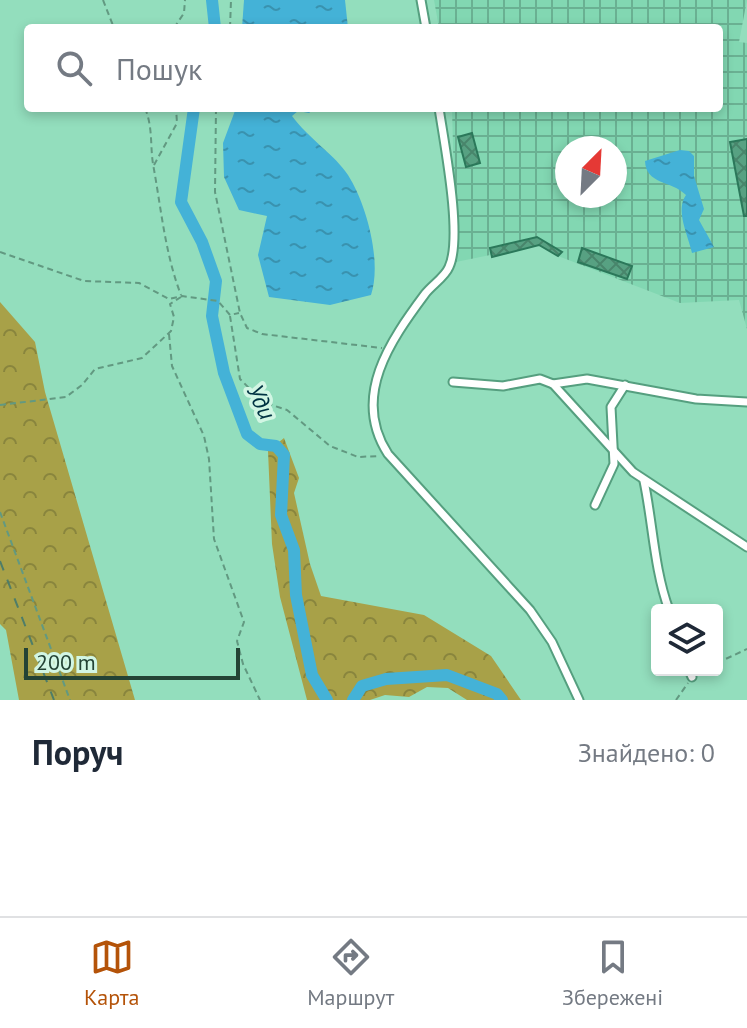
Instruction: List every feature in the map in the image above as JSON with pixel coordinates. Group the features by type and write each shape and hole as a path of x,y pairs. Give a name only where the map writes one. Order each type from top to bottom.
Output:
{"street":[{"path":"421,0 425,24"},
{"path":"440,112 453,219 449,267 427,292 378,368 372,404 378,438 388,454 530,610 552,642 579,700"},
{"path":"453,382 503,386 540,379 553,384 644,481 747,547"},
{"path":"553,384 587,379 696,399 747,402"},
{"path":"595,505 614,464 611,407 625,385"},
{"path":"644,481 656,540 657,578 667,604"}],"path":[{"path":"103,0 112,24"},
{"path":"177,24 184,13 185,0"},
{"path":"230,24 231,0"},
{"path":"146,112 153,134 153,167 163,227 182,296"},
{"path":"153,167 177,123 176,112"},
{"path":"216,112 215,192 240,313 247,328 262,334 358,343 387,350"},
{"path":"0,252 84,281 139,283 169,299 182,296 218,301 230,315 240,379 263,402 287,410 330,446 358,457 388,454"},
{"path":"182,296 170,304 174,317 169,334 172,366 204,436 209,459 214,539 244,622 237,641 243,664 260,700"},
{"path":"230,315 240,313"},
{"path":"0,405 66,397 82,385 95,369 142,358 169,334"},
{"path":"0,512 70,700"},
{"path":"723,660 747,649"}],"shaded area":[{"path":"434,0 747,0 739,42 747,43 747,329 739,300 680,303 558,256 539,245 456,262 452,112 723,112 723,24 438,24"}],"green space":[{"path":"0,302 35,342 45,392 135,700 19,700 6,630 0,624"},
{"path":"284,438 299,478 294,493 310,564 321,596 424,615 491,656 521,700 467,700 448,688 427,687 409,697 385,695 370,700 307,700 280,597 272,544 268,451"}],"water":[{"path":"244,0 345,0 348,24 242,24"},
{"path":"235,112 297,112 292,116 343,168 355,187 367,217 374,250 371,295 330,305 269,297 258,255 267,216 239,210 224,177 223,143"},
{"path":"680,150 689,151 694,156 694,176 704,209 699,220 714,247 692,253 682,215 686,195 654,178 646,169 645,161"}],"building":[{"path":"472,133 480,163 466,167 458,137"},
{"path":"747,139 747,216 744,216 730,142"},
{"path":"537,237 562,252 558,256 539,245 492,257 490,248"},
{"path":"582,248 632,266 627,279 578,262"}],"waterway":[{"name":"Уди","path":"212,0 215,24"},
{"name":"Уди","path":"193,112 181,202 202,242 216,281 212,316 224,373 247,434 260,444 276,446 284,455 281,515 294,550 296,595 312,675 327,700"},
{"name":"Уди","path":"353,700 362,686 386,679 447,675 497,694 502,700"}],"railway":[{"path":"0,561 54,700"}]}
